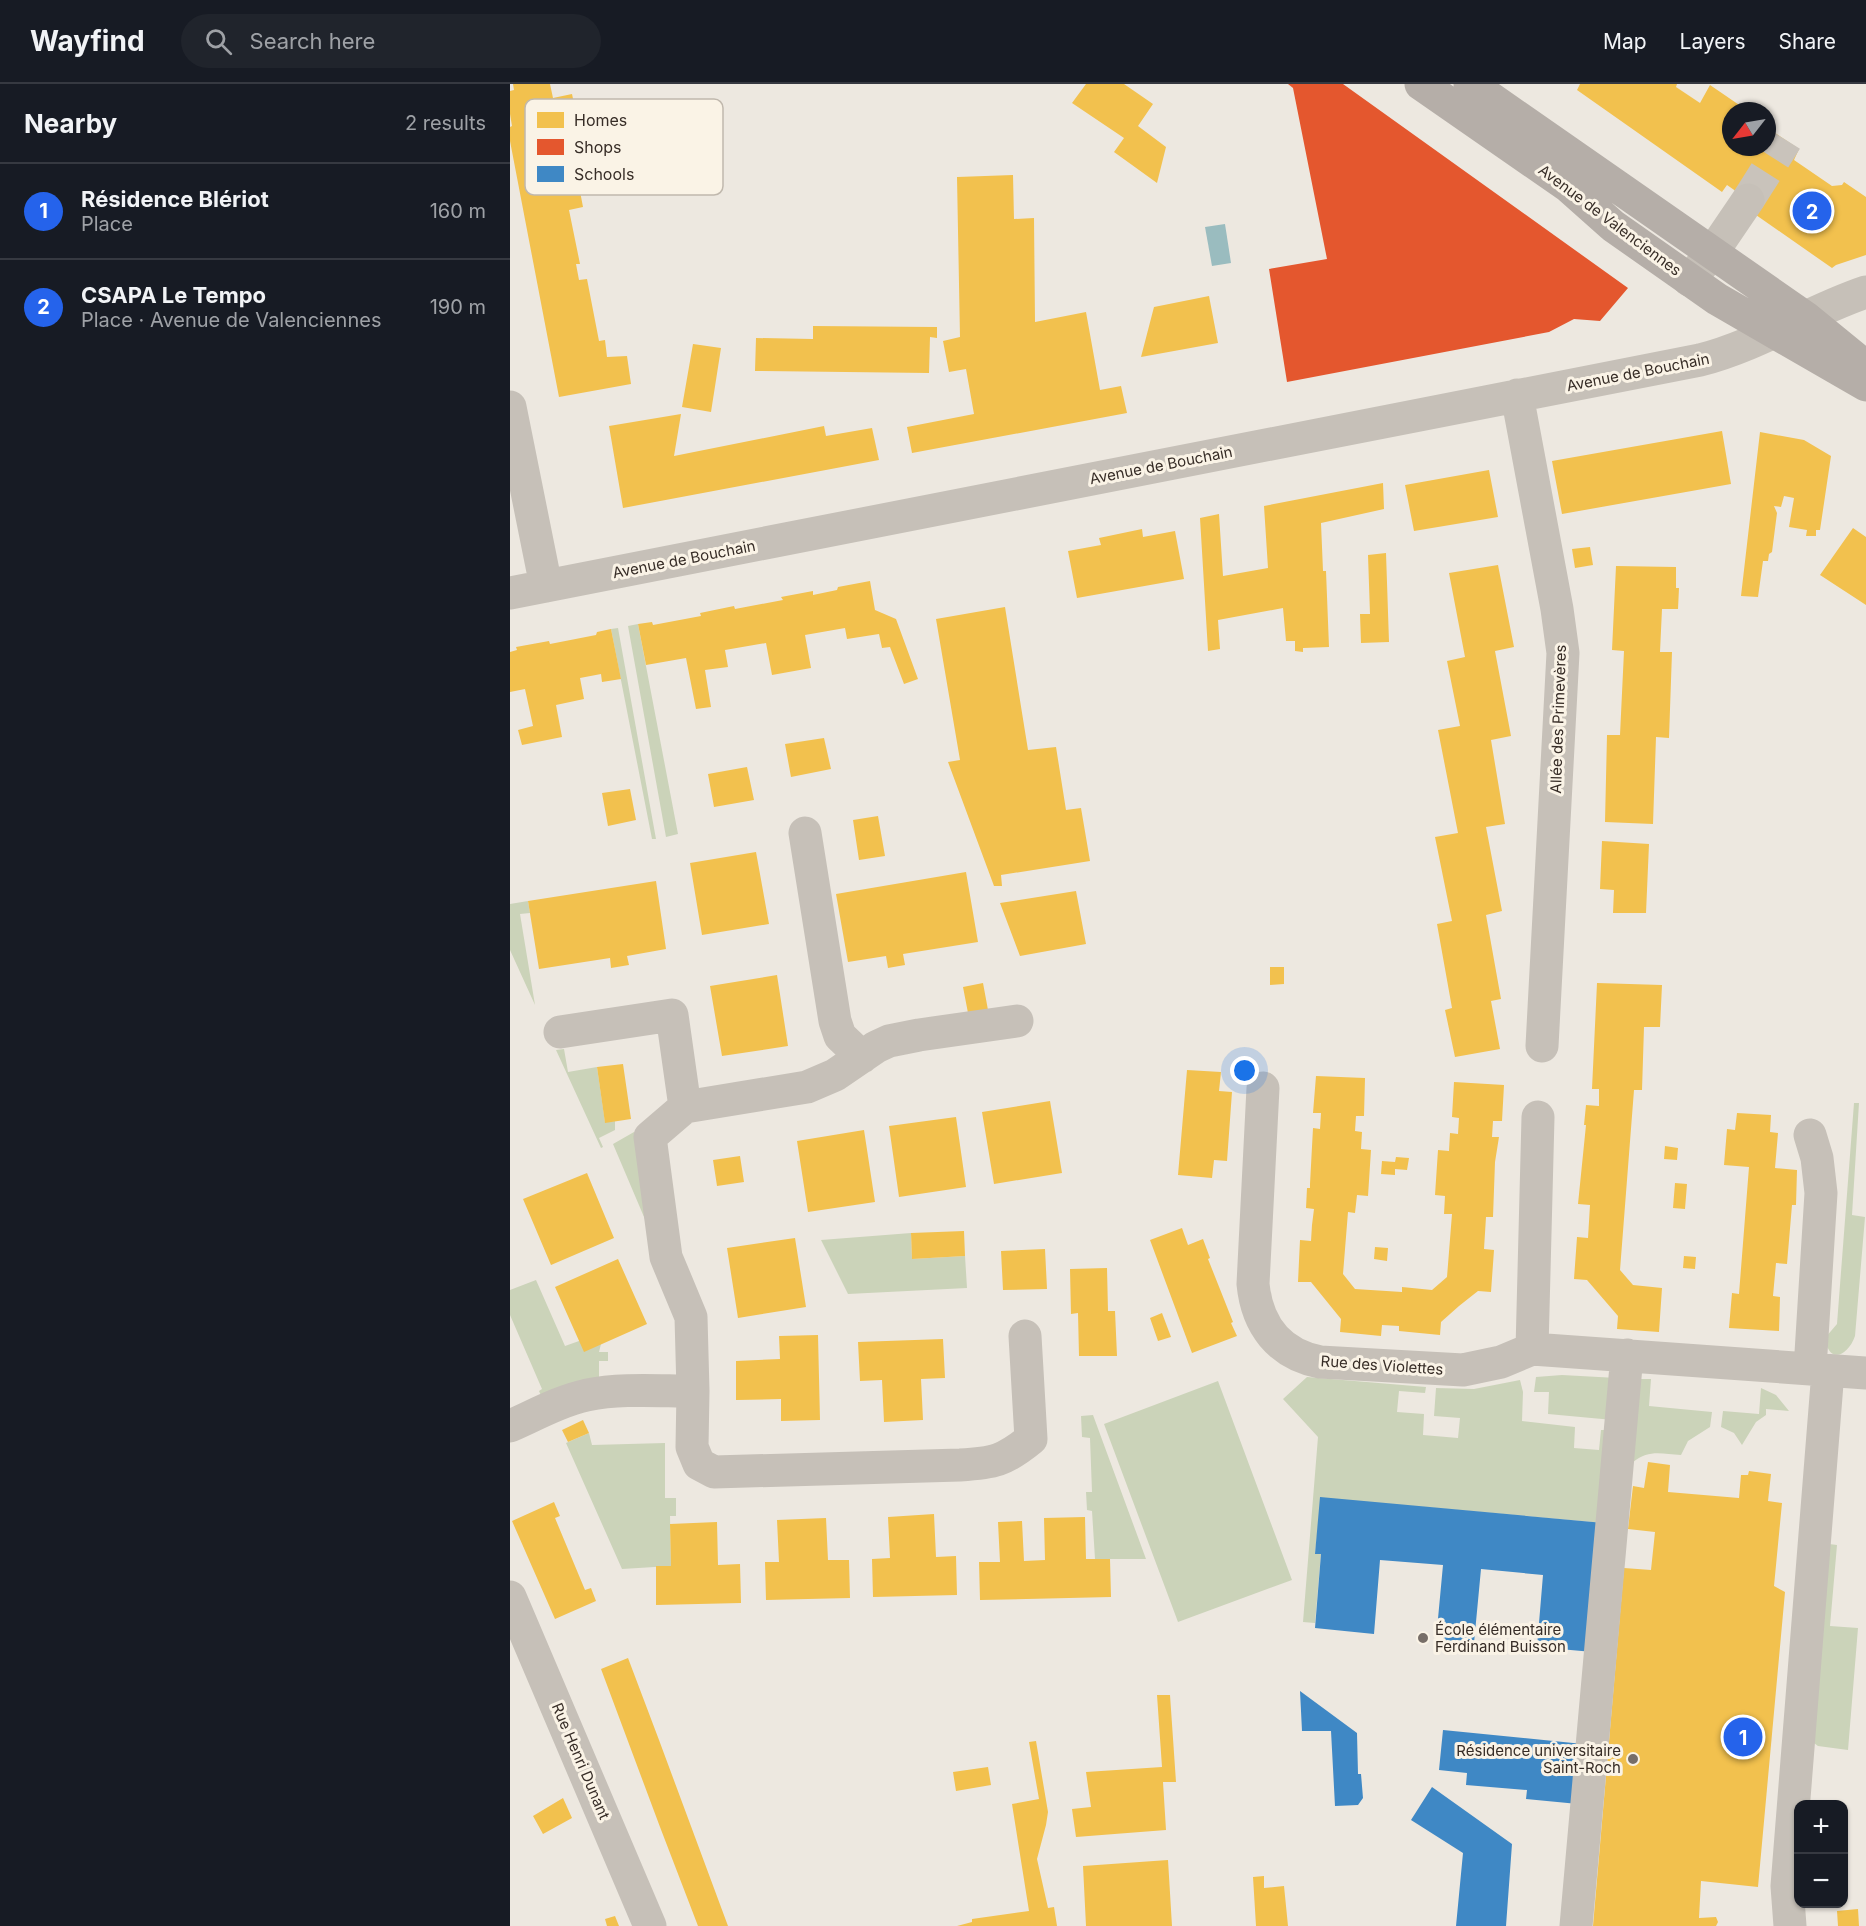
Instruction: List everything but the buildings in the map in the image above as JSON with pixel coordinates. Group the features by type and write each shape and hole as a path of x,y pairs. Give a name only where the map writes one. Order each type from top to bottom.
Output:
{"main road":[{"name":"Avenue de Valenciennes","path":"1421,84 1568,186 1613,226 1689,280 1773,333 1866,385"},
{"name":"Avenue de Valenciennes","path":"1470,84 1806,318 1866,367"}],"street":[{"path":"1689,280 1712,253 1748,200"},
{"name":"Avenue de Bouchain","path":"510,593 1700,360 1744,346 1845,299 1866,292"},
{"name":"Allée des Primevères","path":"1517,395 1563,653 1542,1046"},
{"path":"510,406 546,586"},
{"path":"805,833 835,1021 840,1036 862,1057"},
{"path":"560,1032 672,1015 685,1107"},
{"path":"1017,1021 889,1041 835,1075 807,1088 685,1107 650,1137 666,1257 690,1317 693,1391 692,1447 699,1464 714,1472 996,1462 1015,1453 1031,1439 1025,1336"},
{"name":"Rue des Violettes","path":"1263,1088 1252,1284 1254,1300 1260,1316 1279,1343 1298,1356 1320,1362 1463,1370 1481,1367 1532,1349 1866,1373"},
{"path":"1532,1349 1538,1117"},
{"path":"1790,1926 1787,1886 1819,1370 1821,1193 1817,1158 1810,1135"},
{"path":"1576,1926 1627,1355"},
{"path":"510,1426 586,1395 609,1392 693,1391"},
{"name":"Rue Henri Dunant","path":"510,1597 650,1926"}],"green space":[{"path":"638,624 678,834 666,837 628,626"},
{"path":"618,628 656,839 652,839 611,629"},
{"path":"528,901 530,913 520,914 535,1005 510,950 510,904"},
{"path":"564,1049 568,1072 597,1067 605,1122 615,1121 615,1130 599,1138 603,1147 601,1148 556,1050"},
{"path":"1854,1103 1859,1103 1852,1215 1865,1217 1855,1336 1848,1349 1839,1355 1834,1355 1830,1352 1825,1338 1837,1324"},
{"path":"634,1132 647,1224 613,1144"},
{"path":"911,1233 912,1259 965,1256 967,1288 848,1294 821,1240"},
{"path":"536,1280 565,1346 579,1341 601,1344 599,1352 608,1352 608,1361 599,1361 599,1379 542,1398 539,1391 542,1389 510,1315 510,1290"},
{"path":"1562,1375 1617,1378 1613,1420 1548,1414 1549,1392 1534,1392 1536,1377"},
{"path":"1307,1377 1426,1387 1425,1393 1399,1391 1397,1412 1424,1414 1423,1435 1458,1438 1460,1418 1434,1416 1436,1388 1474,1389 1520,1380 1523,1392 1522,1421 1575,1427 1574,1448 1599,1450 1601,1430 1612,1430 1604,1523 1321,1498 1315,1554 1321,1554 1315,1623 1303,1622 1318,1437 1283,1399"},
{"path":"1633,1379 1651,1379 1649,1406 1712,1412 1710,1427 1688,1441 1681,1455 1650,1454 1633,1462"},
{"path":"1218,1381 1292,1580 1178,1622 1104,1424"},
{"path":"1761,1388 1776,1395 1789,1411 1766,1409 1766,1415 1756,1422 1742,1445 1734,1433 1721,1427 1723,1411 1759,1414"},
{"path":"1093,1415 1146,1559 1095,1559 1092,1511 1087,1510 1086,1492 1092,1492 1090,1438 1082,1437 1081,1416"},
{"path":"589,1433 592,1445 665,1443 665,1498 676,1498 676,1516 670,1516 671,1566 622,1569 566,1443"},
{"path":"1829,1544 1837,1545 1830,1626 1858,1628 1848,1750 1818,1746 1814,1743"}],"water":[{"path":"1225,224 1231,263 1212,266 1205,227"}],"tunnel":[{"path":"1748,200 1786,140"}],"place":[{"name":"CSAPA Le Tempo","path":"1812,211"},
{"name":"École élémentaire Ferdinand Buisson","path":"1423,1638"},
{"name":"Résidence Blériot","path":"1743,1737"},
{"name":"Résidence universitaire Saint-Roch","path":"1633,1759"}]}
